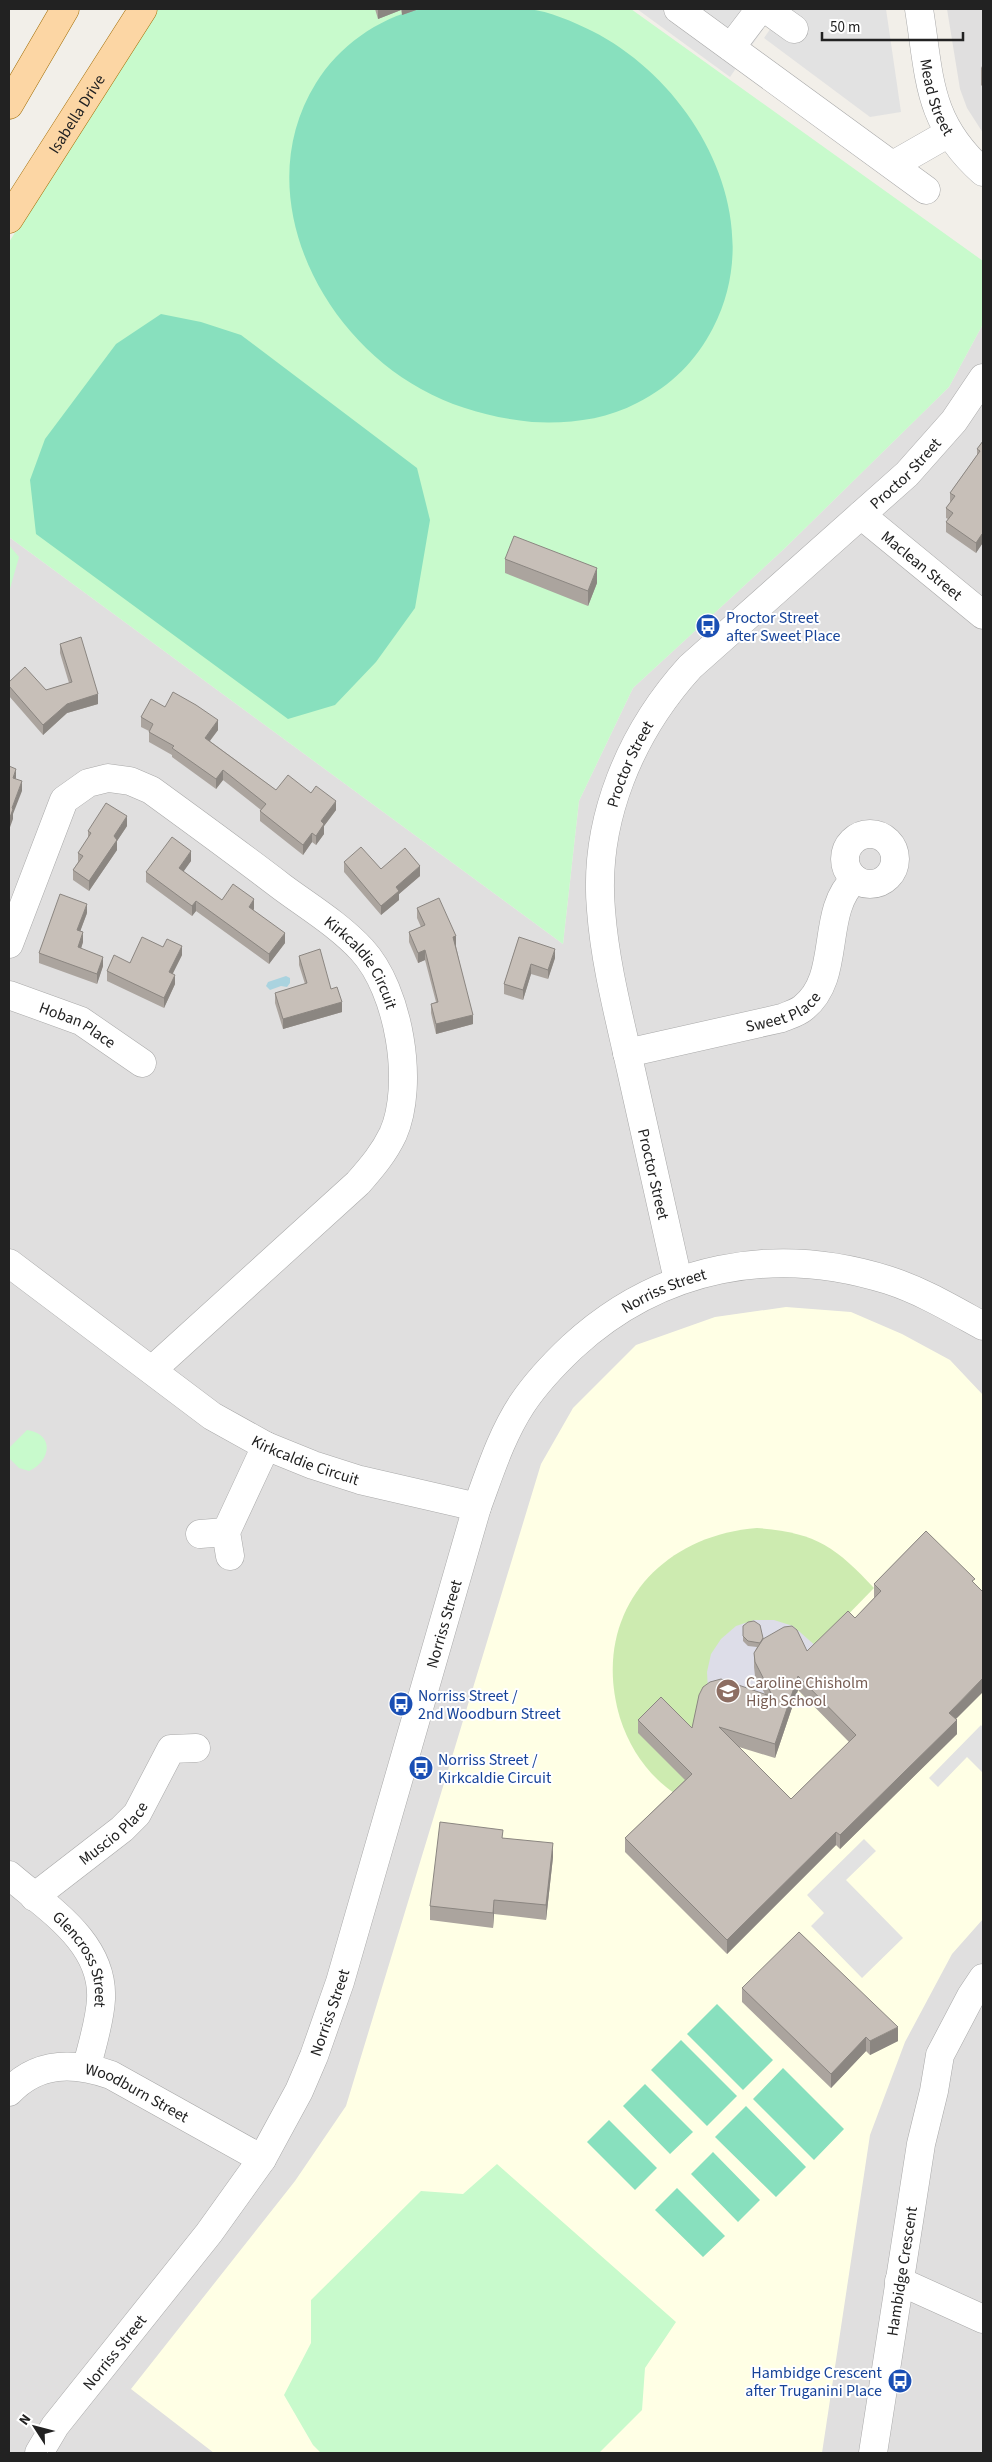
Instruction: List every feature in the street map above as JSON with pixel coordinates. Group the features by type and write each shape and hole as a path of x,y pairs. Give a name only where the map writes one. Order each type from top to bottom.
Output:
{"main road":[{"path":"9,105 65,9"},
{"name":"Isabella Drive","path":"9,219 143,9"}],"street":[{"path":"678,9 926,190"},
{"path":"731,47 760,9"},
{"path":"766,9 794,30"},
{"name":"Mead Street","path":"919,9 933,97 941,121 958,147 983,172"},
{"path":"893,165 949,133"},
{"name":"Proctor Street","path":"678,1280 607,964 600,908 600,881 606,827 620,776 642,729 684,674 907,474 954,421 983,378"},
{"name":"Maclean Street","path":"861,515 983,615"},
{"name":"Kirkcaldie Circuit","path":"9,944 64,800 88,783 108,778 119,779 151,790 340,929 372,962 387,989 403,1069 402,1102 393,1132 378,1160 358,1183 152,1370"},
{"name":"Sweet Place","path":"627,1054 782,1018 802,1009 817,994 825,974 840,901 846,888 855,879"},
{"name":"Hoban Place","path":"9,994 81,1022 142,1063"},
{"name":"Kirkcaldie Circuit","path":"9,1263 212,1416 266,1446 313,1466 360,1480 477,1507"},
{"name":"Norriss Street","path":"39,2453 55,2426 209,2234 262,2159 306,2073 340,1982 477,1507 498,1447 522,1403 553,1365 590,1331 611,1316 655,1291 678,1280 718,1269 759,1264 802,1264 845,1269 888,1280 931,1297 983,1326"},
{"path":"219,1541 266,1446"},
{"name":"Muscio Place","path":"34,1897 122,1829 137,1814 175,1742"},
{"name":"Glencross Street","path":"9,1875 79,1936 92,1956 100,1978 101,1999 87,2066"},
{"name":"Hambidge Crescent","path":"873,2453 921,2144 934,2091 940,2055 983,1978"},
{"name":"Hambidge Crescent","path":"934,2091 950,2070 983,2010"},
{"name":"Woodburn Street","path":"9,2092 18,2082 38,2071 62,2066 87,2066 111,2075 262,2159"},
{"path":"899,2281 983,2319"}],"shaded area":[{"path":"637,9 777,9 730,77"},
{"path":"784,9 886,9 901,112 870,117 764,38"},
{"path":"947,9 983,9 983,133 967,108 960,89"},
{"path":"983,324 983,2453 9,2453 9,537 563,944 579,801 633,688 784,549 949,387"},
{"name":"Caroline Chisholm High School","path":"786,1307 851,1312 902,1334 950,1360 983,1395 983,1919 952,1954 905,2042 870,2135 822,2453 214,2453 131,2389 295,2181 346,2106 541,1464 573,1408 636,1345 715,1317"},
{"path":"754,1620 774,1620 793,1626 817,1647 735,1727 708,1690 707,1672 711,1654 721,1639 736,1626"},
{"path":"981,1725 983,1728 983,1773 967,1757 938,1787 929,1778"},
{"path":"864,1839 876,1851 846,1880 903,1938 862,1978 811,1926 824,1913 807,1895"}],"green space":[{"path":"514,8 553,14 592,31 629,54 662,84 691,119 712,158 727,199 733,242 728,286 713,328 690,362 661,389 625,409 586,420 532,422 503,418 475,411 434,396 384,364 351,332 324,296 304,255 292,212 290,168 297,125 316,83 336,57 360,36 374,27 419,9"},
{"path":"158,9 631,9 983,261 983,324 949,387 784,549 633,688 579,801 563,944 9,537 9,242"},
{"path":"161,314 201,322 241,335 417,468 430,520 415,608 376,662 335,705 288,719 36,534 30,480 45,439 116,344"},
{"path":"9,545 19,557 9,592"},
{"path":"27,1430 42,1437 46,1442 47,1448 42,1461 29,1471 19,1468 9,1458 9,1448"},
{"path":"757,1528 794,1533 823,1544 848,1562 874,1588 674,1793 656,1778 641,1760 629,1740 620,1718 613,1681 615,1647 624,1616 639,1588 661,1565 689,1547 721,1534"},
{"path":"717,2004 773,2060 743,2090 687,2034"},
{"path":"681,2040 737,2096 707,2126 651,2070"},
{"path":"783,2068 844,2129 814,2160 753,2099"},
{"path":"645,2084 693,2132 670,2154 623,2106"},
{"path":"746,2106 806,2167 776,2197 715,2137"},
{"path":"609,2120 657,2168 635,2190 587,2142"},
{"path":"713,2152 760,2200 738,2222 691,2174"},
{"path":"497,2164 676,2322 645,2368 642,2410 599,2453 321,2453 313,2445 284,2395 311,2343 311,2300 421,2191 463,2194"},
{"path":"677,2188 725,2236 703,2257 655,2210"}],"water":[{"path":"286,976 290,978 290,983 287,987 281,986 270,990 266,986 268,982"}],"building":[{"path":"983,441 983,535 976,543 946,522 953,513 946,508 955,496 950,493 980,451 977,449"},
{"path":"514,536 597,568 588,591 505,559"},
{"path":"81,637 98,694 67,704 43,725 9,686 9,682 25,667 46,690 72,682 60,644"},
{"path":"173,692 218,720 205,738 276,790 288,775 311,793 316,786 336,801 321,821 324,824 316,836 312,833 303,845 260,811 266,804 223,770 216,779 172,748 174,746 149,732 153,724 141,717 151,699 165,707"},
{"path":"9,766 16,769 13,778 22,781 9,820"},
{"path":"106,803 127,816 114,836 117,840 89,881 73,870 83,856 78,853 91,833 88,831"},
{"path":"172,837 191,851 179,868 222,900 233,884 254,899 249,907 285,933 269,954 196,901 192,906 146,872"},
{"path":"361,847 381,869 405,848 420,866 396,887 399,891 381,906 344,862"},
{"path":"60,894 87,904 77,930 83,932 78,947 103,957 97,974 39,953"},
{"path":"439,898 456,936 453,937 473,1015 436,1024 431,1004 438,1002 425,950 418,953 409,932 425,925 417,908"},
{"path":"142,937 163,947 167,939 182,946 169,972 175,975 164,998 107,971 114,955 130,963"},
{"path":"519,937 555,949 548,970 531,964 523,990 504,984"},
{"path":"320,949 331,989 337,987 342,1002 283,1019 275,993 307,983 299,956"},
{"path":"926,1531 975,1579 972,1581 983,1592 983,1678 949,1713 957,1720 840,1835 836,1832 727,1940 625,1838 692,1774 638,1720 661,1697 692,1728 699,1695 703,1687 710,1682 721,1679 773,1697 755,1662 754,1653 763,1639 784,1627 792,1626 797,1630 807,1651 848,1611 855,1618 881,1591 874,1584","holes":["798,1676 856,1735 791,1799 719,1727 775,1744"]},
{"path":"754,1621 760,1625 763,1638 760,1643 748,1641 743,1636 743,1626 748,1622"},
{"path":"440,1822 503,1830 502,1838 553,1843 546,1905 494,1900 493,1913 430,1906"},
{"path":"799,1932 898,2027 870,2041 866,2037 831,2074 742,1988"}],"place":[{"name":"Proctor Street after Sweet Place","path":"708,626"},
{"name":"Caroline Chisholm High School","path":"728,1691"},
{"name":"Norriss Street / 2nd Woodburn Street","path":"401,1704"},
{"name":"Norriss Street / Kirkcaldie Circuit","path":"421,1768"},
{"name":"Hambidge Crescent after Truganini Place","path":"900,2381"}]}
